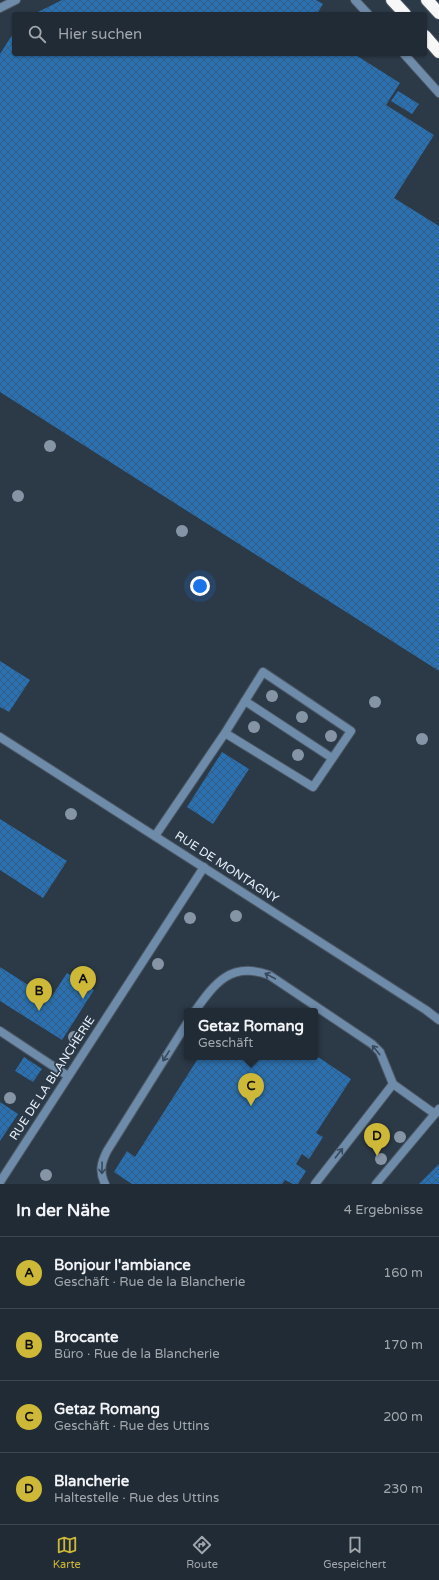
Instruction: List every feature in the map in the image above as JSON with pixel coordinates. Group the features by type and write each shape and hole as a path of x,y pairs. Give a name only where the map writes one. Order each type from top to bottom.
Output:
{"highway":[{"path":"392,0 403,12"},
{"path":"427,0 439,13"},
{"path":"427,38 439,52"}],"street":[{"path":"0,8 16,0"},
{"path":"355,0 366,12"},
{"path":"406,56 439,93"},
{"path":"155,836 225,733 263,672 351,731 313,787 225,733"},
{"path":"244,701 332,758"},
{"name":"RUE DE MONTAGNY","path":"0,737 426,1010 439,1020"},
{"name":"RUE DE LA BLANCHERIE","path":"0,1182 204,867"},
{"path":"198,1008 212,988 222,978 240,972 255,970 269,975 372,1044 380,1052 393,1084 437,1112 376,1184"},
{"path":"105,1184 101,1171 101,1163 107,1151 184,1028"},
{"path":"0,1031 68,1076"},
{"path":"315,1184 393,1084"}],"building":[{"path":"62,0 316,0 323,4 318,12 38,12"},
{"path":"12,35 12,56 357,56 400,83 386,105 434,135 394,198 439,226 439,671 0,392 0,54"},
{"path":"398,91 419,104 412,114 391,101"},
{"path":"0,661 30,680 9,712 0,707"},
{"path":"222,752 249,769 213,824 187,807"},
{"path":"0,819 67,861 43,898 0,870"},
{"path":"0,967 50,999 67,973 94,990 62,1040 0,1001"},
{"path":"24,1057 42,1069 33,1082 15,1071"},
{"path":"318,1057 351,1079 316,1133 323,1137 309,1159 302,1154 296,1164 306,1171 298,1184 293,1184 285,1180 282,1184 132,1184 114,1172 127,1151 135,1157 197,1060 318,1060"},
{"path":"0,1102 18,1114 0,1141"},
{"path":"439,1164 439,1184 419,1184"}],"place":[{"name":"Bonjour l'ambiance","path":"83,999"},
{"name":"Brocante","path":"39,1011"},
{"name":"Getaz Romang","path":"251,1106"},
{"name":"Blancherie","path":"377,1156"}]}
